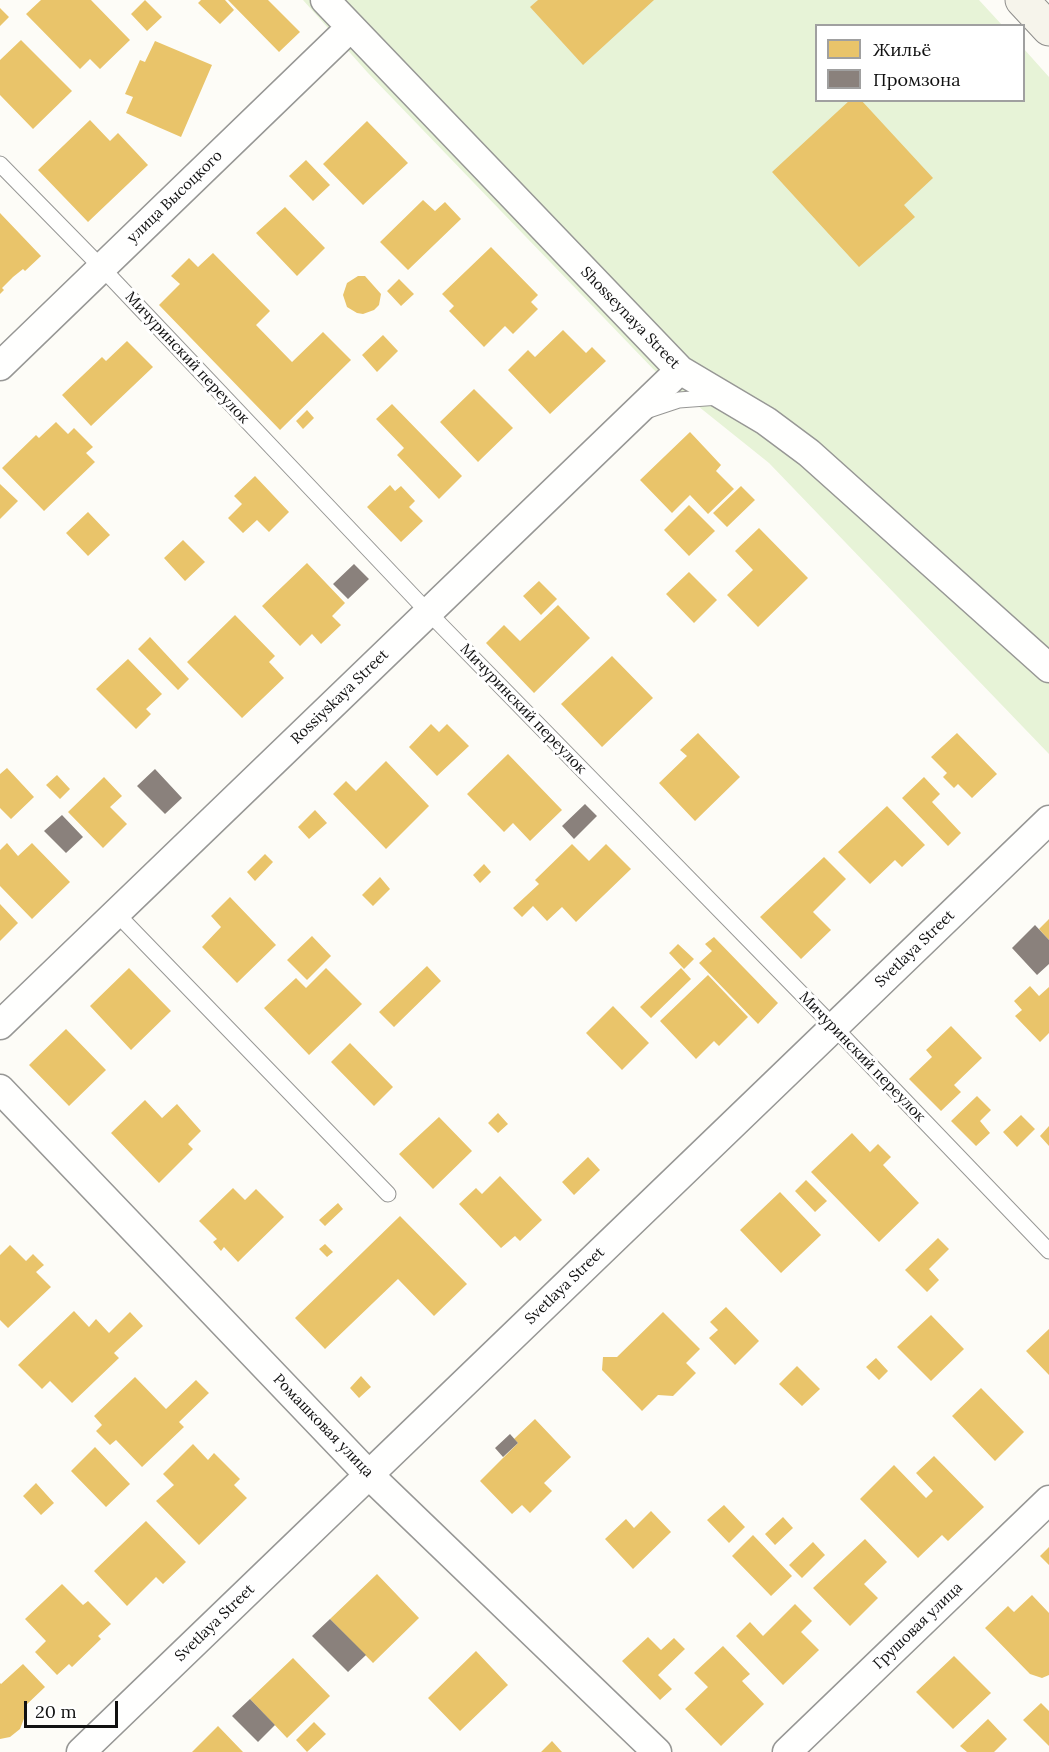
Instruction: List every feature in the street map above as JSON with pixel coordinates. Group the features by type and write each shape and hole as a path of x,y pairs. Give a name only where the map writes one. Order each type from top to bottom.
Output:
{"main road":[{"path":"1022,0 1049,29"}],"street":[{"name":"Shosseynaya Street","path":"325,0 680,370 766,421 809,453 1049,669"},
{"name":"улица Высоцкого","path":"0,366 350,28"},
{"name":"Rossiyskaya Street","path":"0,1025 680,370"},
{"name":"Svetlaya Street","path":"81,1752 1049,820"},
{"name":"Ромашковая улица","path":"0,1089 369,1475 657,1752"},
{"name":"Грушовая улица","path":"787,1752 1049,1500"}],"lane":[{"name":"Мичуринский переулок","path":"0,164 102,268 428,612 834,1027 1049,1251"},
{"path":"619,429 637,416 664,404 679,400 726,397"},
{"path":"116,913 388,1194"}],"green space":[{"path":"303,0 979,0 1001,24 815,24 815,102 1025,102 1025,50 1049,77 1049,754 769,463 658,374 368,73"}],"building: Жильё":[{"path":"41,0 91,0 130,40 100,69 90,59 80,69 26,14"},
{"path":"145,0 162,17 147,31 131,14"},
{"path":"201,0 225,0 234,10 220,24 198,3"},
{"path":"228,0 268,0 300,32 279,52"},
{"path":"538,0 654,0 583,65 530,7"},
{"path":"0,8 9,17 0,26"},
{"path":"21,40 72,91 33,129 0,95 0,60"},
{"path":"155,41 212,65 181,137 126,113 133,97 125,94 140,60 145,62"},
{"path":"848,102 863,102 933,178 904,205 915,217 859,267 772,172"},
{"path":"90,120 110,141 118,133 148,165 88,222 38,170"},
{"path":"367,121 408,163 363,205 323,164"},
{"path":"306,160 330,185 313,201 289,176"},
{"path":"423,200 435,211 445,202 461,219 408,270 380,242"},
{"path":"285,207 325,248 297,276 256,233"},
{"path":"0,213 41,256 25,271 23,269 13,277 2,288 4,290 0,294"},
{"path":"491,247 538,295 531,302 538,309 513,334 505,326 484,347 449,311 454,306 442,294"},
{"path":"213,253 270,311 256,325 292,362 323,332 351,360 280,430 159,305 180,284 171,276 189,258 198,267"},
{"path":"358,276 365,276 381,294 379,305 374,310 363,314 347,307 343,295 347,283"},
{"path":"399,279 414,294 401,306 387,291"},
{"path":"563,330 586,353 592,347 606,361 550,414 508,370 528,350 535,357"},
{"path":"383,335 398,351 377,372 362,355"},
{"path":"127,341 153,367 91,426 62,395 102,357 106,361"},
{"path":"474,389 513,428 478,462 440,422"},
{"path":"392,404 462,476 439,499 397,455 404,448 376,419"},
{"path":"307,410 314,418 303,429 296,421"},
{"path":"56,422 68,434 74,428 93,447 86,453 95,462 44,511 2,468 36,435 39,438"},
{"path":"690,432 721,465 716,471 734,489 708,514 690,495 672,513 640,480"},
{"path":"255,476 289,512 269,532 257,520 243,533 228,518 242,504 234,496"},
{"path":"0,484 18,501 0,519"},
{"path":"390,485 395,491 401,486 415,501 409,507 423,521 401,542 367,507"},
{"path":"741,486 755,500 727,527 713,513"},
{"path":"689,505 715,531 689,556 664,530"},
{"path":"88,512 110,535 88,556 66,533"},
{"path":"759,528 808,578 758,627 727,595 753,570 735,551"},
{"path":"183,540 205,562 185,581 164,558"},
{"path":"307,563 345,603 332,616 341,625 321,644 312,634 300,646 262,606"},
{"path":"689,572 717,600 694,623 666,594"},
{"path":"539,581 557,599 541,615 523,596"},
{"path":"558,605 590,638 534,693 486,643 504,625 520,641"},
{"path":"235,615 275,656 269,662 284,678 242,718 187,662"},
{"path":"150,637 189,679 178,690 138,649"},
{"path":"612,656 653,698 602,747 561,704"},
{"path":"128,659 162,694 146,709 151,714 136,729 96,689"},
{"path":"431,724 439,732 447,724 469,746 437,776 409,747"},
{"path":"698,733 740,777 695,821 659,783 687,756 680,750"},
{"path":"957,733 997,774 972,798 958,784 954,788 943,777 947,773 931,757"},
{"path":"508,754 562,810 530,841 513,823 504,832 467,794"},
{"path":"386,761 429,806 386,849 333,794 346,781 356,791"},
{"path":"7,768 34,797 11,819 0,808 0,774"},
{"path":"57,775 70,789 60,799 46,785"},
{"path":"104,777 122,796 110,807 127,824 103,848 68,812"},
{"path":"924,777 940,794 932,802 961,833 948,846 902,798"},
{"path":"887,806 925,845 902,867 895,860 870,884 838,852"},
{"path":"315,810 327,823 309,839 298,827"},
{"path":"7,843 18,856 32,843 70,882 32,919 0,886 0,850"},
{"path":"572,844 589,861 606,844 631,869 576,922 562,907 547,921 533,906 522,917 513,908 539,884 535,880"},
{"path":"265,854 273,862 255,881 247,872"},
{"path":"824,857 846,879 813,912 831,930 801,959 760,917"},
{"path":"484,864 491,872 480,883 473,875"},
{"path":"380,877 390,889 373,906 362,895"},
{"path":"230,897 276,945 237,983 202,947 221,927 211,916"},
{"path":"0,904 18,923 0,941"},
{"path":"1049,919 1049,940 1039,929"},
{"path":"312,936 331,956 307,980 287,960"},
{"path":"714,937 778,1003 758,1024 699,963 712,951 705,944"},
{"path":"678,944 694,959 684,969 669,953"},
{"path":"427,966 441,981 394,1027 379,1012"},
{"path":"129,968 171,1011 131,1050 90,1006"},
{"path":"326,968 362,1004 309,1055 264,1008 296,978 306,988"},
{"path":"681,968 691,979 651,1018 640,1007"},
{"path":"708,975 748,1017 719,1046 714,1041 696,1059 660,1021"},
{"path":"1030,986 1039,996 1049,987 1049,1033 1040,1042 1015,1016 1022,1010 1014,1001"},
{"path":"613,1006 649,1043 622,1070 586,1033"},
{"path":"951,1026 982,1058 954,1085 961,1092 941,1111 909,1079 932,1057 926,1050"},
{"path":"66,1029 106,1070 69,1106 29,1065"},
{"path":"350,1043 393,1087 374,1106 331,1062"},
{"path":"977,1096 991,1110 980,1121 990,1133 976,1146 951,1121"},
{"path":"145,1100 162,1118 177,1104 201,1131 188,1144 193,1149 159,1183 111,1133"},
{"path":"498,1113 508,1124 498,1133 488,1123"},
{"path":"1021,1115 1035,1129 1017,1147 1003,1132"},
{"path":"439,1117 472,1151 433,1189 399,1154"},
{"path":"1049,1126 1049,1146 1040,1136"},
{"path":"852,1133 870,1152 878,1144 891,1157 883,1165 919,1203 879,1242 811,1172"},
{"path":"588,1157 600,1170 574,1195 562,1182"},
{"path":"500,1176 542,1220 520,1241 515,1236 501,1248 459,1204 476,1188 482,1194"},
{"path":"806,1180 827,1201 815,1212 795,1191"},
{"path":"233,1188 245,1200 256,1189 284,1217 238,1262 224,1247 221,1251 213,1242 217,1239 199,1221"},
{"path":"780,1192 821,1235 781,1273 740,1230"},
{"path":"338,1203 343,1209 325,1226 319,1220"},
{"path":"400,1216 467,1284 434,1316 398,1279 325,1349 295,1318"},
{"path":"938,1238 949,1249 929,1269 939,1280 927,1292 905,1270"},
{"path":"325,1244 333,1252 327,1257 319,1249"},
{"path":"10,1245 26,1261 33,1254 44,1265 36,1272 51,1287 8,1328 0,1320 0,1255"},
{"path":"726,1307 759,1341 735,1365 709,1338 718,1330 710,1322"},
{"path":"74,1311 89,1327 96,1319 109,1333 130,1312 143,1326 114,1353 119,1358 72,1403 50,1381 42,1389 18,1365"},
{"path":"663,1312 700,1349 686,1363 696,1373 673,1396 658,1395 642,1411 602,1370 603,1357 617,1357"},
{"path":"931,1315 964,1349 931,1381 897,1347"},
{"path":"1049,1329 1049,1375 1026,1351"},
{"path":"876,1358 888,1371 879,1380 866,1367"},
{"path":"797,1366 820,1389 802,1406 779,1384"},
{"path":"361,1376 371,1387 359,1398 350,1388"},
{"path":"135,1377 166,1409 196,1380 209,1393 179,1422 184,1427 142,1467 116,1440 110,1445 96,1431 102,1425 94,1416"},
{"path":"981,1388 1024,1432 995,1461 952,1416"},
{"path":"535,1419 571,1457 544,1483 552,1491 530,1513 522,1505 512,1514 480,1481 518,1443 514,1439"},
{"path":"193,1444 208,1460 214,1453 240,1479 234,1485 247,1498 199,1545 156,1501 174,1485 163,1474"},
{"path":"95,1447 130,1484 106,1507 71,1471"},
{"path":"934,1456 984,1507 948,1541 942,1535 918,1558 860,1499 894,1465 926,1498 933,1491 916,1473"},
{"path":"36,1483 54,1503 41,1515 23,1496"},
{"path":"724,1505 745,1527 729,1543 707,1520"},
{"path":"651,1511 671,1532 633,1569 605,1539 626,1519 634,1528"},
{"path":"783,1517 793,1528 775,1545 765,1534"},
{"path":"146,1521 186,1562 163,1584 156,1577 127,1606 94,1571"},
{"path":"753,1535 792,1576 771,1596 732,1556"},
{"path":"865,1539 887,1562 864,1584 878,1598 850,1626 813,1588"},
{"path":"813,1542 825,1555 802,1578 789,1565"},
{"path":"1049,1547 1049,1565 1040,1556"},
{"path":"377,1574 419,1618 373,1663 330,1619"},
{"path":"62,1584 83,1605 88,1601 111,1624 98,1636 101,1639 72,1667 69,1664 57,1675 35,1652 46,1641 25,1619"},
{"path":"1032,1595 1049,1613 1049,1675 1042,1678 1030,1674 985,1628 1008,1606 1014,1612"},
{"path":"795,1604 812,1621 801,1632 819,1650 783,1685 736,1636 750,1622 763,1636"},
{"path":"648,1637 661,1650 674,1638 685,1649 658,1675 672,1689 660,1700 622,1661"},
{"path":"723,1646 750,1674 742,1681 764,1704 721,1746 685,1709 708,1687 694,1673"},
{"path":"476,1651 508,1685 460,1731 428,1698"},
{"path":"954,1656 991,1693 953,1729 916,1692"},
{"path":"293,1658 330,1696 287,1738 250,1699"},
{"path":"23,1664 45,1687 24,1707 25,1716 20,1729 10,1737 0,1739 0,1683"},
{"path":"1041,1703 1049,1711 1049,1746 1023,1720"},
{"path":"988,1719 1007,1739 994,1752 967,1752 960,1746"},
{"path":"314,1722 326,1734 307,1752 296,1740"},
{"path":"218,1726 243,1752 192,1752"},
{"path":"552,1741 562,1752 541,1752"}],"building: Промзона":[{"path":"354,564 369,579 348,599 333,584"},
{"path":"155,769 182,798 165,814 137,786"},
{"path":"585,804 597,816 574,839 562,826"},
{"path":"62,815 83,837 66,853 44,831"},
{"path":"1035,925 1049,940 1049,964 1037,975 1012,948"},
{"path":"510,1434 518,1443 503,1457 495,1448"},
{"path":"330,1619 366,1655 348,1672 312,1636"},
{"path":"250,1699 275,1725 258,1742 232,1716"}]}
